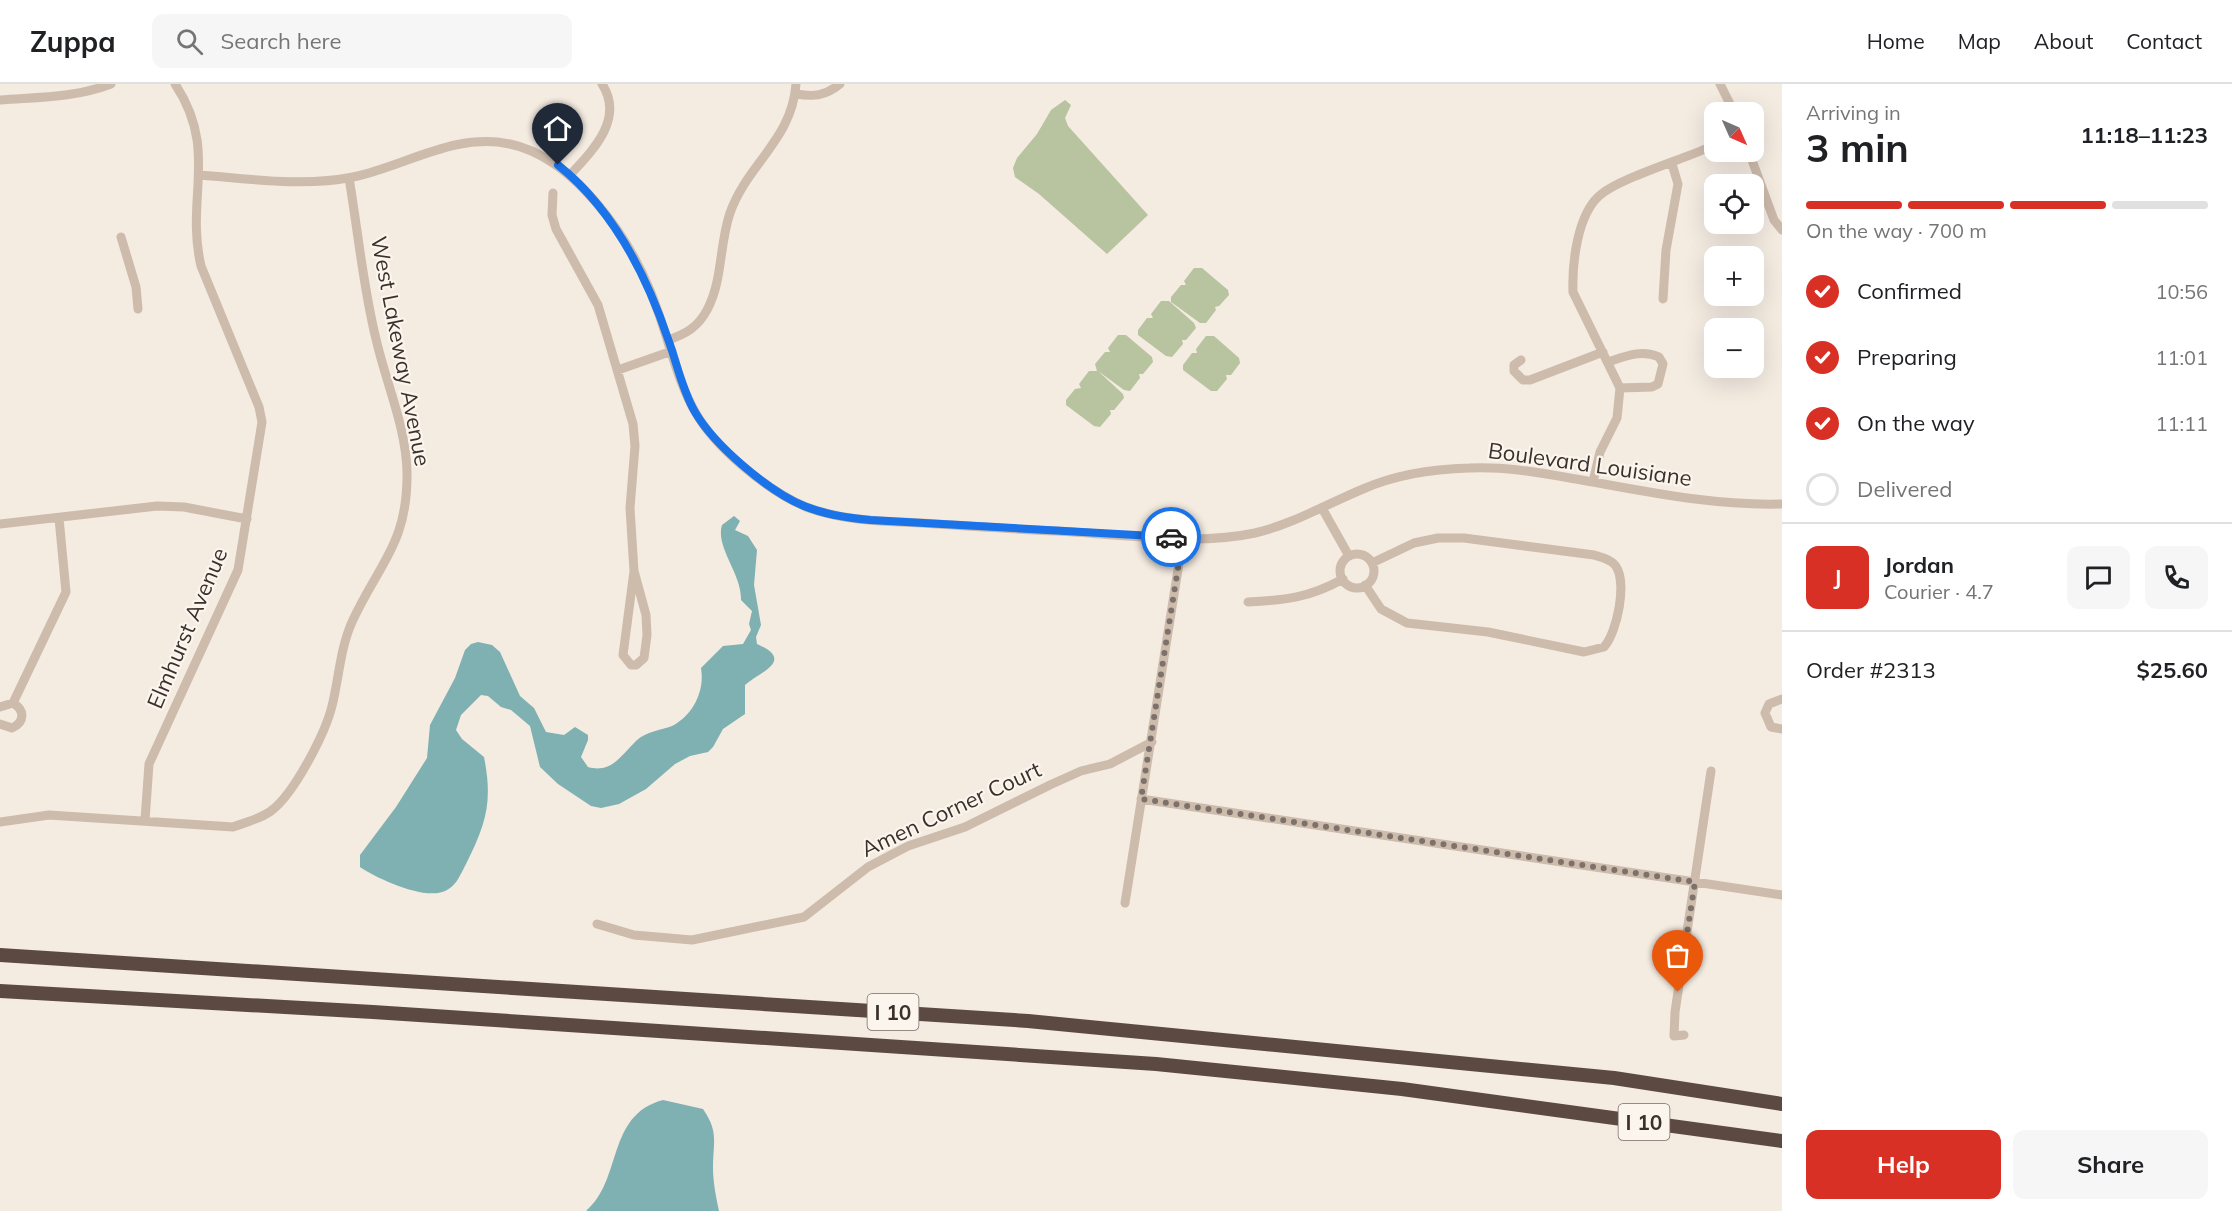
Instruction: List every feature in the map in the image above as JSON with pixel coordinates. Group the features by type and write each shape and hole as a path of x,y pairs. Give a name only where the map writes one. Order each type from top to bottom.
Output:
{"highway":[{"name":"I 10","path":"0,955 1028,1021 1614,1078 1782,1104"},
{"name":"I 10","path":"0,991 385,1013 1156,1064 1402,1089 1782,1141"}],"street":[{"path":"0,100 58,97 111,84"},
{"name":"Elmhurst Avenue","path":"145,820 149,764 238,570 262,422 259,407 201,266 196,247 200,175 198,136 184,98 175,84"},
{"path":"570,175 605,134 609,116 609,101 602,84"},
{"path":"668,340 685,335 695,327 706,312 716,292 730,213 742,188 785,129 796,89 818,96 828,93 840,84"},
{"path":"1720,84 1729,102"},
{"name":"Boulevard Louisiane","path":"200,175 270,181 349,178 387,168 427,152 462,142 488,140 515,144 541,155 570,175 605,214 628,249 648,284 694,410 709,433 726,452 802,505 835,516 870,520 1220,539 1254,533 1289,523 1366,487 1399,476 1432,470 1474,467 1526,470 1749,505 1782,504"},
{"path":"1593,482 1600,452 1617,418 1620,388 1604,352 1579,309 1573,292 1572,278 1581,232 1589,208 1609,188 1704,149"},
{"path":"1753,162 1774,220 1782,230"},
{"path":"1663,299 1666,250 1677,184 1672,164"},
{"name":"West Lakeway Avenue","path":"145,820 233,827 261,817 273,809 288,791 320,740 332,706 340,657 352,623 390,555 402,526 407,469 402,434 375,338 349,178"},
{"path":"554,193 552,215 556,229 598,305 633,424 635,446 630,508 634,571 623,655 631,665 636,665 645,658 647,635 643,599 634,571"},
{"path":"121,237 136,287 138,309"},
{"path":"618,370 672,351"},
{"path":"1521,360 1514,365 1514,371 1523,380 1530,380 1604,352"},
{"path":"1608,362 1634,354 1651,353 1659,357 1663,364 1658,384 1652,387 1620,388"},
{"path":"0,524 157,506 184,507 247,519"},
{"path":"1322,508 1349,556"},
{"path":"0,707 14,703 66,592 58,518"},
{"path":"1125,903 1183,537"},
{"path":"1365,585 1381,609 1407,623 1488,632 1584,652 1604,647 1615,630 1621,582 1614,564 1594,555 1464,538 1438,538 1414,543 1372,563"},
{"path":"1360,554 1372,563 1373,575 1365,585 1352,586 1343,579 1341,565 1349,556 1360,554"},
{"path":"1248,602 1291,600 1311,595 1343,579"},
{"path":"1782,699 1769,704 1765,713 1771,727 1782,729"},
{"path":"0,724 8,729 20,724 22,712 14,703"},
{"name":"Amen Corner Court","path":"597,924 634,935 692,940 804,917 868,867 908,846 965,827 1081,771 1110,765 1152,742"},
{"path":"1684,1035 1674,1036 1674,1024 1711,771"},
{"path":"1141,799 1782,895"},
{"path":"0,822 49,814 145,820"}],"green space":[{"path":"1065,100 1071,105 1065,118 1068,126 1148,215 1107,254 1039,194 1015,177 1013,168 1017,158 1037,134 1051,110"},
{"path":"1194,268 1202,268 1228,290 1229,295 1219,306 1215,307 1216,310 1206,323 1200,323 1171,302 1171,297 1181,285 1186,285 1184,281"},
{"path":"1161,301 1169,301 1194,323 1196,328 1186,340 1182,340 1183,344 1172,357 1166,356 1138,335 1138,330 1147,318 1153,318 1151,314"},
{"path":"1118,335 1126,335 1152,357 1153,362 1143,374 1139,374 1140,378 1130,391 1124,390 1098,371 1123,394 1124,398 1114,410 1110,410 1111,414 1100,427 1094,426 1066,405 1066,400 1075,389 1081,388 1079,384 1089,371 1097,371 1095,364 1105,352 1110,352 1108,348"},
{"path":"1206,336 1214,336 1239,358 1240,363 1231,375 1226,375 1227,379 1217,391 1211,391 1183,370 1183,365 1192,353 1197,353 1196,349"}],"water":[{"path":"734,516 740,521 735,530 748,536 757,550 754,585 761,625 756,637 757,644 774,656 774,661 765,671 745,685 745,714 723,729 708,752 690,756 675,764 646,789 619,804 601,808 591,806 558,784 540,767 530,726 511,710 501,707 488,696 481,695 461,715 456,730 462,739 484,757 488,800 479,837 456,882 447,890 438,893 415,891 390,883 360,867 360,855 396,807 427,758 430,725 455,678 465,650 471,644 478,642 492,645 500,652 520,696 534,708 546,732 564,735 575,727 588,735 581,757 588,767 604,768 610,765 641,737 672,726 686,716 699,694 701,668 723,646 743,644 751,630 749,624 752,611 741,600 737,580 722,542 722,525"},
{"path":"663,1100 703,1109 708,1117 714,1137 713,1173 719,1211 586,1211 598,1198 606,1183 623,1134 632,1119 645,1108"}],"way so far":[{"path":"1171,537 1183,537 1152,742 1141,799 1375,832 1695,882 1678,992"}],"route":[{"path":"558,165 585,190 605,214 648,284 678,373 694,410 709,433 726,452 773,487 802,505 835,516 870,520 1171,537"}]}
